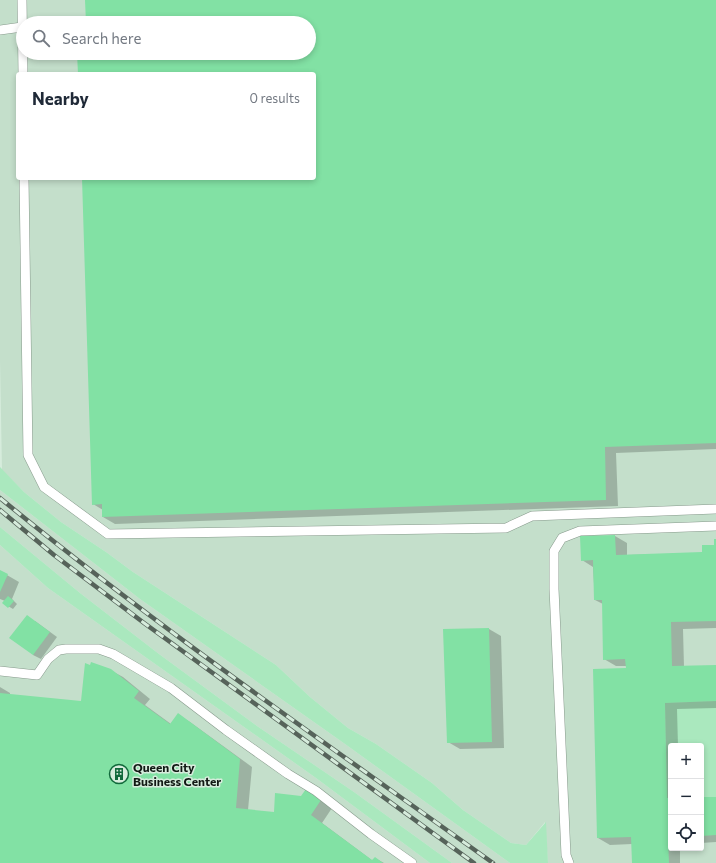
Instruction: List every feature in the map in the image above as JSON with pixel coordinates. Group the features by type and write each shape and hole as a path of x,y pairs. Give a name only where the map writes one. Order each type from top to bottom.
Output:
{"lane":[{"path":"22,0 22,16"},
{"path":"0,30 16,28"},
{"path":"23,60 23,72"},
{"path":"24,180 28,455 44,487 108,534 506,528 532,516 716,509"},
{"path":"569,863 566,855 554,589 554,551 562,538 580,531 716,526"},
{"path":"0,671 36,675 48,659 59,650 99,649 113,654 171,688 226,730 288,774 316,791 371,834 412,863"}],"shaded area":[{"path":"0,0 716,0 716,863 548,863 545,822 526,845 511,843 463,810 432,783 376,744 348,728 310,697 276,665 133,572 61,522 24,492 2,470 0,360"},
{"path":"0,490 140,599 510,863 452,863 354,792 257,726 159,654 80,593 0,527"},
{"name":"Queen City Business Center","path":"0,545 48,588 316,778 430,863 0,863"}],"green space":[{"path":"0,467 24,492 61,522 133,572 276,665 310,697 348,728 376,744 432,783 463,810 511,843 526,845 546,822 548,863 510,863 140,599 0,490"},
{"path":"0,527 80,593 159,654 257,726 354,792 452,863 430,863 316,778 48,588 0,545"},
{"path":"716,701 716,797 704,797 704,743 668,743 667,798 665,703"}],"building":[{"path":"85,0 716,0 716,443 605,447 606,500 102,517 102,504 92,505 82,180 316,180 316,72 78,72 77,60 316,60 316,16 86,16"},
{"path":"615,535 616,555 702,552 702,545 714,545 714,539 716,539 716,621 671,622 672,666 716,665 716,701 665,703 669,863 632,863 631,837 597,838 593,669 626,668 625,659 603,660 602,600 594,600 593,560 581,561 580,536"},
{"path":"0,570 8,574 0,592"},
{"path":"8,596 14,601 8,608 2,603"},
{"path":"27,615 50,632 33,655 9,638"},
{"path":"489,628 492,742 447,743 443,629"},
{"name":"Queen City Business Center","path":"91,662 111,669 139,691 134,698 170,724 178,713 240,759 236,808 274,812 275,793 301,796 306,789 321,800 311,815 372,860 375,857 383,863 0,863 0,693 81,701 85,663 90,665"},
{"path":"704,797 716,797 716,835 704,836"}],"railway":[{"path":"0,498 120,593 244,685 493,863"},
{"path":"0,510 54,555 144,623 474,863"}],"place":[{"name":"Queen City Business Center","path":"119,774"}]}
